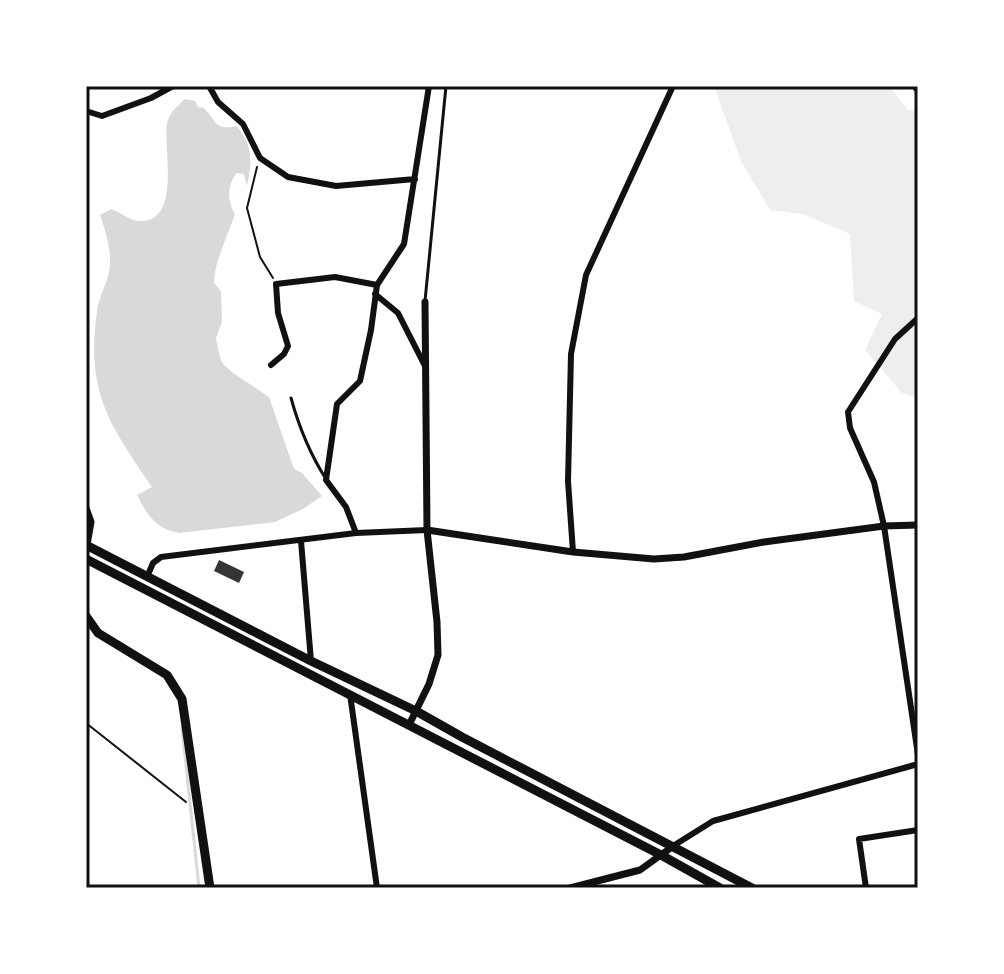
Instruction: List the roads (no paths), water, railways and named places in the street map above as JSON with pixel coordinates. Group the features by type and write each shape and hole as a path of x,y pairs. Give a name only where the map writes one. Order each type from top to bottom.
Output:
{"main road":[{"path":"86,546 416,711 752,888"},
{"path":"86,559 720,888"},
{"path":"86,616 98,633 155,666 176,686 186,713 210,888"}],"street":[{"path":"86,111 102,116 151,98 173,86"},
{"path":"209,86 218,102 243,124 260,158 288,177 336,186 415,179"},
{"path":"356,533 346,507 326,480 337,404 360,381 377,285 404,244 429,86"},
{"path":"573,552 568,481 571,354 586,275 673,86"},
{"path":"914,86 918,91"},
{"path":"271,365 288,346 278,313 276,284 335,277 377,285"},
{"path":"375,294 398,313 426,369"},
{"path":"409,725 429,684 438,655 427,530 425,302"},
{"path":"918,318 895,339 848,412 850,428 874,482 884,526 918,755"},
{"path":"86,508 91,522 86,546"},
{"path":"147,577 153,563 161,557 356,533 427,530 637,559 684,557 764,542 884,526 918,525"},
{"path":"301,541 311,661"},
{"path":"350,694 377,888"},
{"path":"571,888 640,870 689,834 713,821 918,764"},
{"path":"866,888 859,839 918,830"}],"lane":[{"path":"425,302 446,86"},
{"path":"291,398 303,434 326,480"}],"waterway":[{"path":"182,728 199,888"}]}
